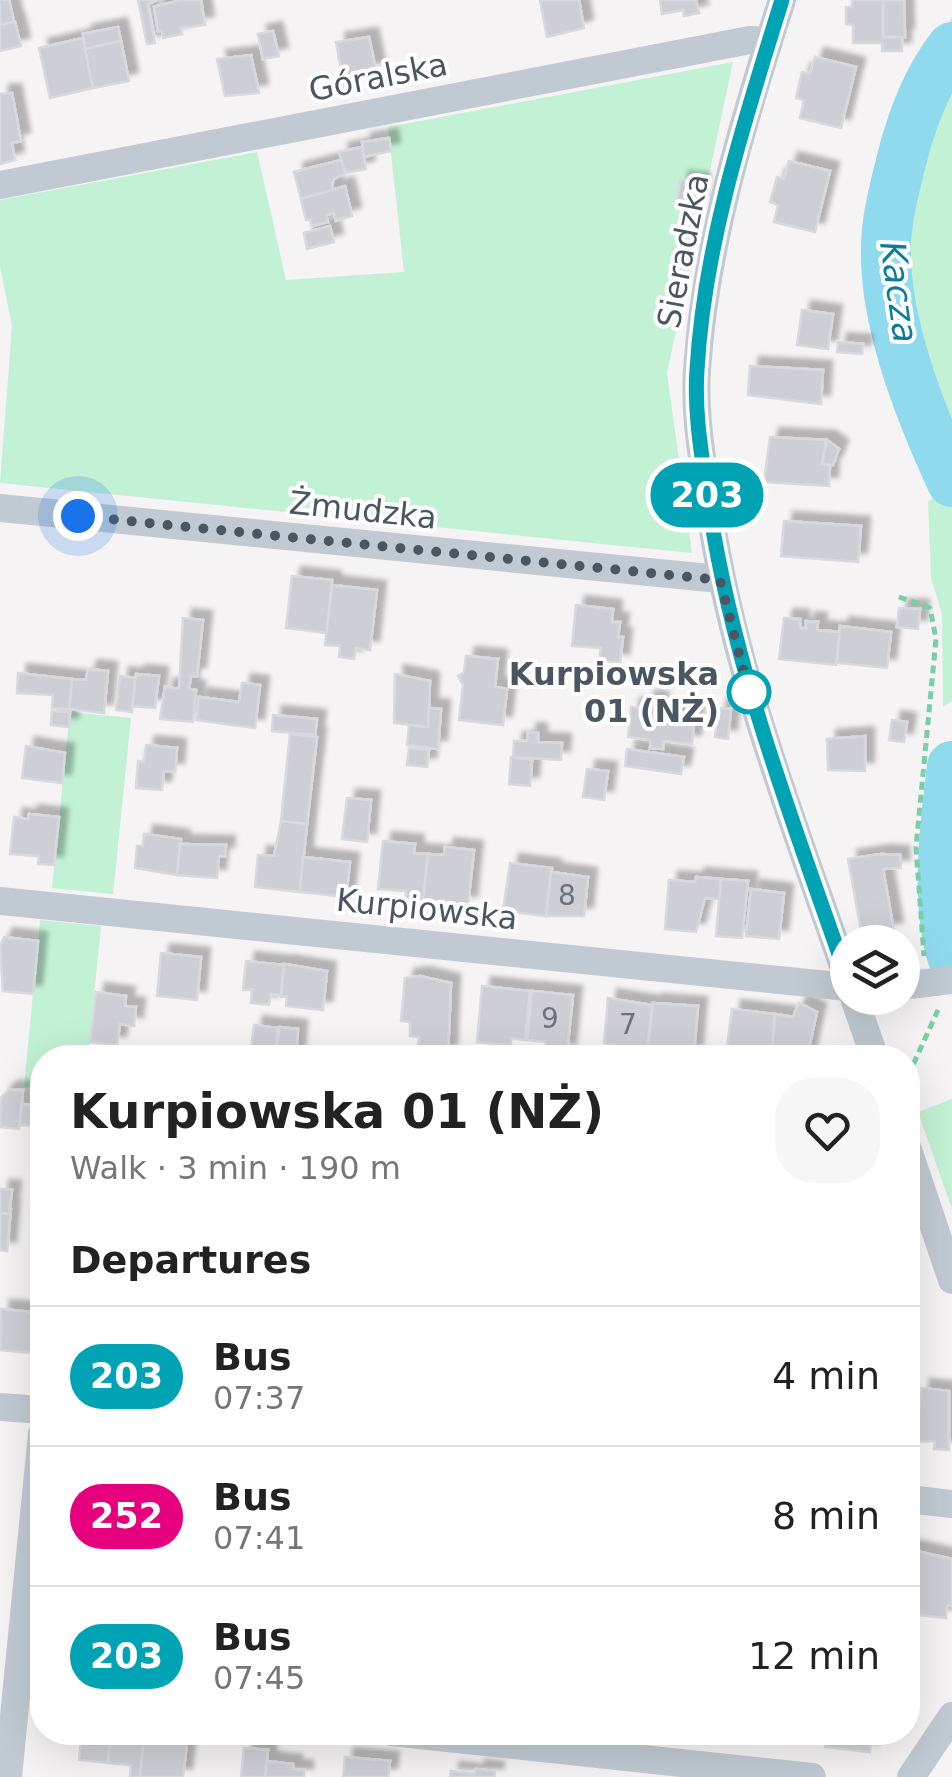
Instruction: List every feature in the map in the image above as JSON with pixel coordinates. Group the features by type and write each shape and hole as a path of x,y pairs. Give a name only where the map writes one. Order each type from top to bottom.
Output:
{"street":[{"name":"Sieradzka","path":"782,0 716,240 699,343 700,442 720,580 748,691 830,930"},
{"name":"Góralska","path":"0,185 750,40 768,41"},
{"name":"Żmudzka","path":"0,508 720,580"},
{"name":"Kurpiowska","path":"0,901 830,981"},
{"path":"860,1015 870,1045"},
{"path":"920,1185 952,1280"},
{"path":"0,1407 30,1409"},
{"path":"920,1501 952,1504"},
{"path":"8,1777 29,1694"},
{"path":"911,1777 952,1716"},
{"path":"513,1745 812,1777"}],"path":[{"path":"899,597 930,608 936,639 916,848 920,938 931,983 943,996 920,1049"}],"green space":[{"path":"952,17 952,701 943,707 942,614 931,578 928,502 936,494 872,307 866,253 902,100"},
{"path":"733,62 667,373 692,553 0,483 12,326 0,266 0,200 257,152 286,280 404,272 388,127"},
{"path":"70,712 131,718 113,894 52,888"},
{"path":"40,920 101,926 89,1045 30,1045 30,1087 24,1087"},
{"path":"952,1099 952,1209 920,1118 920,1111"}],"building":[{"path":"0,0 9,0 14,22 0,25"},
{"path":"138,0 157,0 148,4 155,43 147,44"},
{"path":"201,0 205,25 181,28 182,34 163,38 154,7"},
{"path":"540,0 579,0 584,28 547,37"},
{"path":"660,0 696,0 699,13 684,16 683,10 662,14"},
{"path":"853,0 883,0 883,37 902,37 902,51 882,51 882,43 853,43 853,25 846,24 846,7 852,7"},
{"path":"883,0 904,0 905,37 883,37"},
{"path":"15,22 21,46 0,51 0,25"},
{"path":"118,27 121,41 85,49 83,34"},
{"path":"273,31 279,56 263,59 258,34"},
{"path":"369,37 376,70 357,74 361,82 344,86 336,42"},
{"path":"83,38 93,88 50,98 39,48"},
{"path":"121,41 129,81 93,88 85,49"},
{"path":"251,55 259,93 225,96 217,59"},
{"path":"815,57 856,67 841,128 800,118 804,100 796,98 802,72 810,74"},
{"path":"12,93 21,141 12,143 15,160 0,164 0,94"},
{"path":"389,138 391,151 364,157 362,142"},
{"path":"362,147 366,169 345,173 339,152"},
{"path":"341,160 345,173 333,180 332,192 301,199 294,172"},
{"path":"789,161 830,171 815,232 774,222 778,205 770,202 777,177 784,179"},
{"path":"680,180 701,182 698,206 677,203"},
{"path":"345,186 352,216 336,221 334,213 326,215 328,222 312,226 306,220 301,199"},
{"path":"330,226 334,242 307,249 304,233"},
{"path":"802,310 833,314 828,349 797,345"},
{"path":"838,342 863,344 862,354 837,352"},
{"path":"750,366 823,370 821,404 748,395"},
{"path":"770,437 826,440 822,464 830,465 829,486 764,482"},
{"path":"827,440 839,449 833,465 822,464"},
{"path":"784,521 861,526 858,562 781,556"},
{"path":"292,576 332,580 327,633 286,628"},
{"path":"332,585 377,590 370,650 356,648 354,659 339,657 340,646 325,645"},
{"path":"576,605 613,609 612,622 620,622 618,637 623,637 620,663 599,660 601,648 572,646"},
{"path":"899,608 920,609 918,629 897,627"},
{"path":"183,618 203,620 197,676 191,676 189,689 196,690 193,722 160,719 165,687 179,689"},
{"path":"784,618 800,619 800,628 806,628 806,621 818,622 817,630 840,632 836,665 779,659"},
{"path":"840,626 891,632 887,668 837,663"},
{"path":"466,656 498,659 495,687 507,689 503,725 459,720 463,685 458,676 464,672"},
{"path":"88,669 108,671 104,713 69,709 72,679 86,680"},
{"path":"18,673 72,679 69,709 52,708 53,695 17,693"},
{"path":"136,674 159,676 155,708 132,706"},
{"path":"395,674 430,681 428,727 394,723"},
{"path":"120,676 135,678 132,712 116,710"},
{"path":"242,683 260,685 255,728 196,720 199,697 239,702"},
{"path":"646,699 660,701 658,710 695,714 692,744 663,741 663,749 650,748 651,740 628,737 631,707 645,709"},
{"path":"429,708 441,709 438,749 407,745 409,725 428,727"},
{"path":"718,708 731,709 728,739 715,737"},
{"path":"52,711 70,712 69,727 51,725"},
{"path":"273,715 317,719 315,735 272,731"},
{"path":"892,720 907,722 904,742 889,740"},
{"path":"528,732 538,733 538,742 562,743 561,760 513,757 514,741 527,741"},
{"path":"290,734 317,737 307,824 281,821"},
{"path":"865,736 865,771 828,770 827,739"},
{"path":"146,745 177,748 175,772 164,771 162,790 136,788 138,761 144,762"},
{"path":"26,746 65,753 62,783 22,778"},
{"path":"409,748 429,750 427,767 407,765"},
{"path":"627,749 684,757 681,774 625,766"},
{"path":"511,757 532,760 530,786 509,784"},
{"path":"587,769 608,771 604,800 583,797"},
{"path":"347,798 371,800 367,842 342,839"},
{"path":"29,814 59,817 54,865 38,864 39,856 10,854 14,817 28,819"},
{"path":"281,821 307,824 300,892 255,887 258,855 274,856"},
{"path":"144,834 181,839 177,875 135,868 137,846 143,846"},
{"path":"383,841 415,844 414,853 428,854 423,900 405,899 406,891 378,889"},
{"path":"180,844 226,845 225,856 219,856 217,878 177,875"},
{"path":"445,847 474,850 468,905 423,900 428,854 444,855"},
{"path":"900,855 901,868 883,869 893,925 860,925 848,859"},
{"path":"303,857 350,862 346,897 300,892"},
{"path":"510,863 552,868 546,916 503,911"},
{"path":"551,872 588,877 584,916 546,916"},
{"path":"696,877 721,879 719,899 705,898 696,932 665,929 669,880 695,882"},
{"path":"721,879 748,881 742,938 716,936"},
{"path":"751,889 784,893 779,939 746,936"},
{"path":"4,937 38,941 33,994 3,991 0,946"},
{"path":"161,953 201,957 197,1000 157,996"},
{"path":"246,961 284,965 281,995 271,994 269,1005 251,1003 252,990 243,990"},
{"path":"284,964 327,971 323,1010 286,1006 287,996 281,997"},
{"path":"420,976 451,983 448,1045 418,1045 419,1037 410,1036 410,1022 401,1021 405,978"},
{"path":"482,986 530,991 525,1040 511,1038 511,1045 477,1042"},
{"path":"532,991 573,995 568,1045 527,1040"},
{"path":"96,992 126,996 125,1006 136,1007 134,1026 120,1024 117,1045 90,1042"},
{"path":"608,998 652,1005 648,1045 604,1043"},
{"path":"653,1003 698,1006 695,1045 648,1045"},
{"path":"799,1003 817,1012 810,1045 772,1045 775,1014 793,1017"},
{"path":"732,1009 775,1014 772,1045 727,1045"},
{"path":"254,1025 278,1028 276,1045 252,1045"},
{"path":"280,1027 298,1029 297,1045 277,1045"},
{"path":"9,1090 23,1090 19,1129 0,1127 1,1097"},
{"path":"22,1104 30,1105 30,1126 20,1125"},
{"path":"0,1189 12,1190 9,1214 0,1213"},
{"path":"11,1208 7,1251 0,1250 0,1213 9,1214"},
{"path":"1,1309 30,1312 30,1353 0,1350"},
{"path":"921,1388 949,1391 949,1450 934,1449 935,1441 920,1442"},
{"path":"920,1552 952,1559 952,1606 947,1605 946,1618 920,1615"},
{"path":"81,1745 110,1745 108,1763 79,1760"},
{"path":"110,1745 144,1745 140,1777 130,1777 131,1765 108,1763"},
{"path":"143,1745 187,1745 183,1777 140,1777"},
{"path":"825,1745 871,1745 870,1752"},
{"path":"244,1748 268,1750 265,1777 241,1777"},
{"path":"345,1757 390,1761 388,1777 343,1777"},
{"path":"267,1761 293,1764 293,1769 304,1770 304,1777 265,1777"},
{"path":"476,1769 495,1771 494,1777 450,1777 451,1771 475,1774"}],"waterway":[{"name":"Kacza","path":"952,47 928,86 911,129 891,203 886,248 898,337 928,428 952,482"},
{"name":"Kacza","path":"952,766 943,886 952,956"}],"bus line":[{"name":"203","path":"782,0 716,240 702,312 696,374 700,442 732,636 830,928"}],"place":[{"name":"Kurpiowska 01 (NŻ)","path":"749,692"}],"route":[{"path":"78,516 720,580 749,692"}]}
